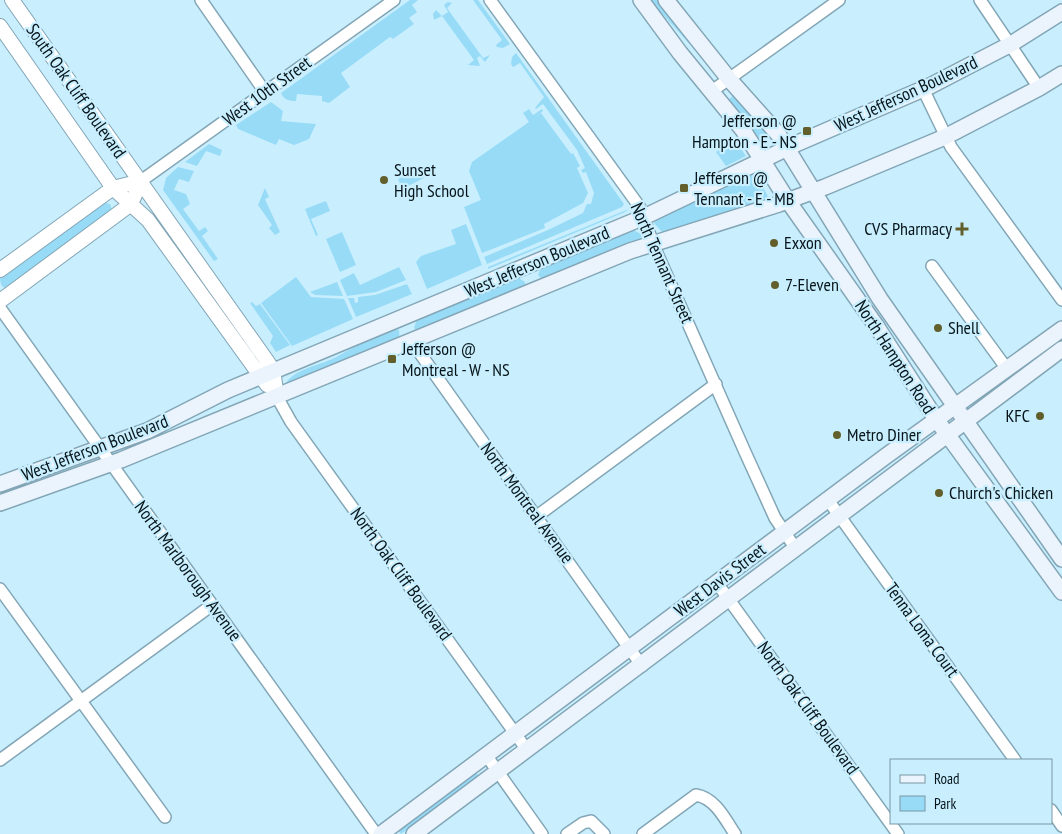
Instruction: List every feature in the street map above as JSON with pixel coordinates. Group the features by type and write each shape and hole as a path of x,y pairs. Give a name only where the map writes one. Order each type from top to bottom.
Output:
{"main road":[{"name":"North Hampton Road","path":"641,0 763,159 788,201 877,326 936,419 1062,592"},
{"name":"North Hampton Road","path":"666,0 729,79 778,134 880,298 1062,559"},
{"name":"West Jefferson Boulevard","path":"0,484 101,449 158,426 206,400 267,373 644,217 763,159 922,89 1011,44 1062,12"},
{"name":"West Jefferson Boulevard","path":"0,503 112,464 653,243 813,192 945,137 1062,74"},
{"path":"528,266 538,291"},
{"path":"406,317 412,342"},
{"name":"West Davis Street","path":"381,834 936,419 1062,329"},
{"name":"West Davis Street","path":"414,834 642,666 1062,349"}],"street":[{"name":"South Oak Cliff Boulevard","path":"12,0 141,181"},
{"path":"201,0 265,92"},
{"name":"West 10th Street","path":"0,270 113,188 141,181 394,0"},
{"name":"North Tennant Street","path":"490,0 639,206 653,243 775,518 796,548"},
{"path":"712,91 839,0"},
{"path":"980,0 1039,88"},
{"name":"South Oak Cliff Boulevard","path":"0,26 113,188"},
{"path":"922,89 945,137 976,184 1062,300"},
{"path":"0,301 131,204 141,181"},
{"name":"North Oak Cliff Boulevard","path":"141,181 267,373 277,397 291,422 528,750"},
{"name":"North Oak Cliff Boulevard","path":"113,188 148,220 267,373"},
{"path":"932,266 1007,369"},
{"name":"North Marlborough Avenue","path":"0,308 376,834"},
{"name":"North Montreal Avenue","path":"412,342 642,666"},
{"path":"537,516 716,384"},
{"name":"Tenna Loma Court","path":"828,500 1014,759"},
{"name":"North Oak Cliff Boulevard","path":"718,583 890,823"},
{"path":"0,588 165,817"},
{"path":"0,760 212,605"},
{"path":"486,756 542,834"},
{"path":"643,834 696,794 706,796 714,804 735,834"},
{"path":"1052,811 1062,826"},
{"path":"567,834 583,822 591,821 604,834"}],"green space":[{"path":"410,0 418,0 412,5 417,12 409,18 414,24 393,39 390,37 341,73 350,87 329,103 322,101 322,96 297,94 296,101 291,101 282,95 281,93"},
{"path":"473,0 478,0 510,44 503,48 497,47 496,45 502,40"},
{"path":"650,0 657,0 712,69"},
{"path":"448,2 452,3 447,8 483,58 490,55 485,62 480,56 477,58 480,66 468,65 474,60 442,16 448,12 444,5"},
{"path":"436,10 442,16 434,20 433,14"},
{"path":"516,53 624,204 622,207 487,264 484,257 583,213 587,204 591,204 594,193 586,172 583,173 581,170 585,168 577,150 543,104 535,108 544,97 520,63 513,67 511,64 512,57"},
{"path":"734,95 771,136 761,141 729,99"},
{"path":"271,102 283,111 281,121 316,124 309,139 294,145 279,139 276,145 238,129 236,125"},
{"path":"529,109 533,115 542,109 543,111 535,117 541,113 571,154 573,153 580,166 577,168 588,193 583,203 544,224 545,228 482,253 464,207 481,200 469,171 472,162 529,122 523,113"},
{"path":"734,139 746,156 726,166 716,152"},
{"path":"209,144 222,150 220,156 206,151 197,166 185,162"},
{"path":"178,167 194,171 189,182 179,179 174,190 186,194 190,204 183,209 199,231 205,227 208,231 202,236 218,259 214,261 163,190 166,178"},
{"path":"425,168 428,176 402,189 398,179"},
{"path":"754,171 770,200 662,232 654,223 658,218"},
{"path":"265,188 269,197 265,199 280,232 275,235 269,228 272,225 258,205"},
{"path":"326,201 330,211 311,219 318,235 316,236 305,209"},
{"path":"102,202 110,204 112,210 7,289 2,286 0,276"},
{"path":"629,209 625,212 488,269 488,267"},
{"path":"466,224 482,265 427,289 416,262 421,256 456,244 451,230"},
{"path":"633,230 641,234 638,242 547,280 538,275 541,267"},
{"path":"342,232 356,265 340,272 326,239"},
{"path":"399,267 406,280 376,292 347,296 340,280 354,273 360,285"},
{"path":"296,277 311,297 344,299 353,319 292,346 261,303"},
{"path":"517,277 525,282 525,287 417,331 414,328 417,319"},
{"path":"337,282 343,296 315,295 310,292"},
{"path":"407,284 412,294 356,317 348,298 354,298 355,303 358,302 358,297 375,295"},
{"path":"252,302 256,306 260,304 290,345 276,352 270,343 273,336 250,303"},
{"path":"395,329 399,330 400,341 294,384 286,383 302,370 332,359 366,341"},
{"path":"476,772 479,777 401,834 398,830"}],"place":[{"name":"Jefferson @ Hampton - E - NS","path":"807,131"},
{"name":"Sunset High School","path":"384,180"},
{"name":"Jefferson @ Tennant - E - MB","path":"684,188"},
{"name":"CVS Pharmacy","path":"962,229"},
{"name":"Exxon","path":"774,243"},
{"name":"7-Eleven","path":"775,285"},
{"name":"Shell","path":"938,328"},
{"name":"Jefferson @ Montreal - W - NS","path":"392,359"},
{"name":"KFC","path":"1040,416"},
{"name":"Metro Diner","path":"837,435"},
{"name":"Church's Chicken","path":"939,493"}]}
